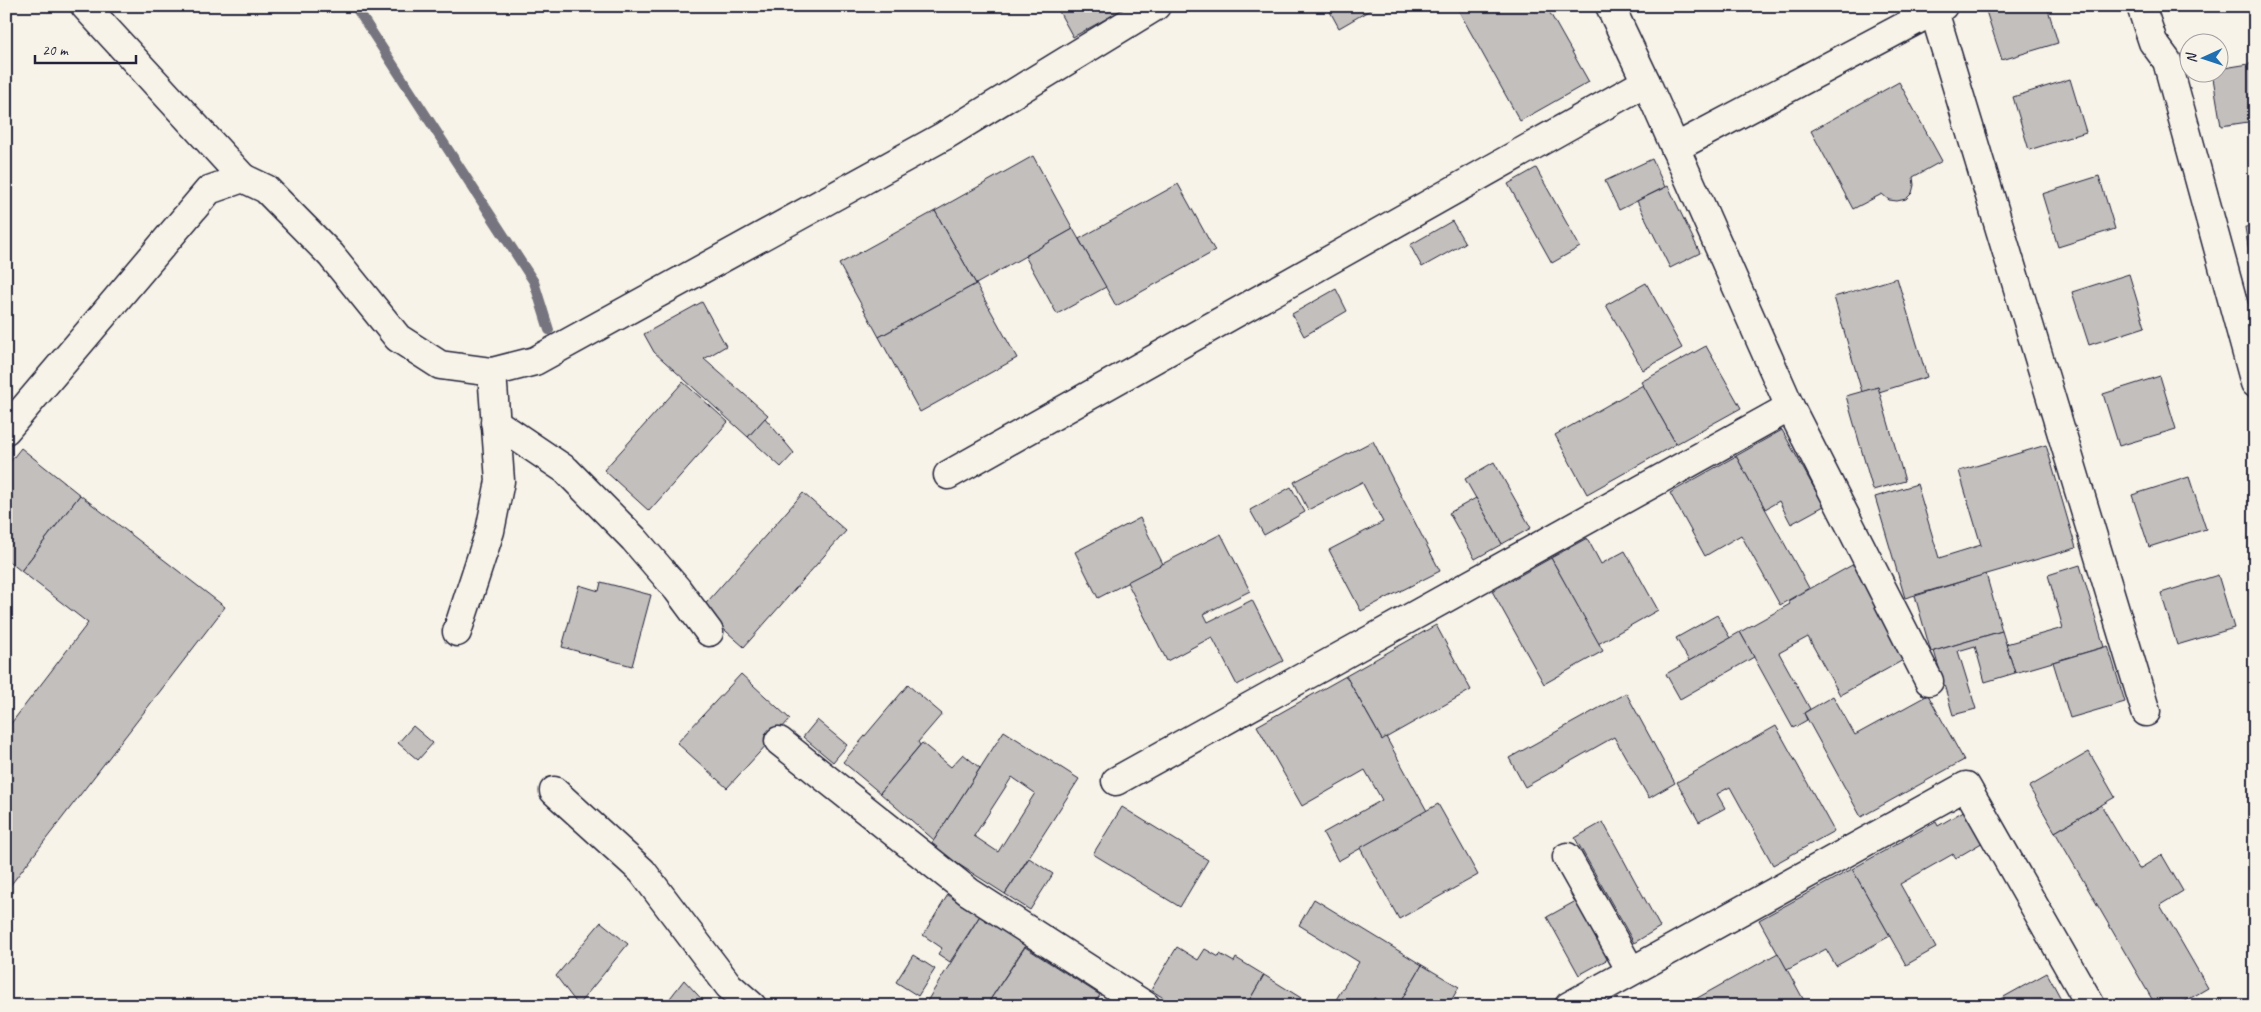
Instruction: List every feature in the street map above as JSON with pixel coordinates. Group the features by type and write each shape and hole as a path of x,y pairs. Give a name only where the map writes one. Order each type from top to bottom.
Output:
{"street":[{"path":"85,6 243,178 266,189 332,255 398,338 440,365 492,372 536,360 918,150 1156,6"},
{"path":"1610,6 1646,82 1790,407 1928,681"},
{"path":"2141,6 2152,42 2167,61 2255,383"},
{"path":"1675,148 1939,9 2146,712"},
{"path":"948,475 1646,82"},
{"path":"6,430 209,190 243,178"},
{"path":"458,632 490,530 500,481 492,372"},
{"path":"1116,781 1790,407"},
{"path":"495,422 566,470 634,539 677,589 709,632"},
{"path":"779,741 969,892 1146,1006"},
{"path":"1569,1006 1966,786 2091,1006"},
{"path":"554,791 642,871 729,986 752,1006"},
{"path":"1567,856 1631,971"}],"building":[{"path":"1056,6 1123,6 1124,9 1073,37"},
{"path":"1327,6 1377,6 1339,28"},
{"path":"1456,6 1546,6 1589,82 1520,121"},
{"path":"1990,6 2047,6 2058,43 2002,60 1985,8"},
{"path":"2255,63 2255,121 2221,126 2214,82 2228,82 2228,67"},
{"path":"2070,79 2086,132 2029,150 2013,97"},
{"path":"1899,82 1942,161 1913,177 1912,193 1906,199 1889,200 1882,194 1853,209 1811,131"},
{"path":"1033,156 1073,229 976,284 935,211"},
{"path":"1652,159 1665,187 1619,210 1605,181"},
{"path":"1536,168 1580,247 1552,263 1508,184"},
{"path":"2099,176 2115,229 2058,247 2042,194"},
{"path":"1178,184 1215,251 1116,306 1079,239"},
{"path":"1668,186 1700,253 1670,268 1637,201"},
{"path":"935,211 976,284 879,337 839,264"},
{"path":"1452,221 1465,243 1422,267 1410,245"},
{"path":"2255,226 2255,283 2254,283 2245,227"},
{"path":"1073,229 1106,287 1057,314 1025,256"},
{"path":"2129,274 2145,327 2089,345 2072,292"},
{"path":"1897,278 1927,377 1879,392 1878,387 1862,392 1834,297"},
{"path":"1646,283 1682,348 1643,370 1606,305"},
{"path":"976,284 1017,358 920,412 879,337"},
{"path":"1336,289 1347,311 1304,336 1292,314"},
{"path":"702,302 726,346 704,359 768,415 748,437 654,352 644,334"},
{"path":"1706,346 1741,408 1676,444 1641,382"},
{"path":"2160,376 2176,429 2119,446 2103,394"},
{"path":"683,382 728,422 649,511 604,470"},
{"path":"1643,385 1676,444 1587,494 1555,435"},
{"path":"1878,387 1905,481 1873,490 1846,396"},
{"path":"765,418 794,453 781,467 748,437"},
{"path":"1782,430 1824,506 1791,524 1779,501 1765,509 1736,456"},
{"path":"1373,441 1440,571 1361,611 1329,550 1383,522 1362,482 1308,510 1294,482"},
{"path":"2046,445 2076,548 1905,598 1875,497 1917,484 1939,558 1981,545 1959,471"},
{"path":"21,448 80,495 21,571 6,559 6,467"},
{"path":"1736,456 1809,588 1780,605 1741,535 1705,556 1670,493"},
{"path":"1494,462 1531,528 1502,544 1465,479"},
{"path":"2189,477 2206,529 2149,547 2132,495"},
{"path":"1291,487 1305,512 1264,535 1250,510"},
{"path":"803,493 846,531 744,647 701,609"},
{"path":"80,495 225,607 6,891 6,730 88,623 21,571"},
{"path":"1476,498 1502,544 1475,559 1449,513"},
{"path":"1140,518 1163,564 1098,598 1075,552"},
{"path":"1221,534 1250,591 1204,614 1208,622 1252,600 1283,661 1237,685 1212,637 1167,661 1127,582"},
{"path":"1587,538 1601,564 1625,551 1658,610 1598,644 1551,558"},
{"path":"1551,558 1603,651 1544,684 1492,591"},
{"path":"1854,564 1907,658 1840,695 1808,637 1779,653 1810,709 1804,713 1807,720 1793,728 1740,632 1790,604 1788,601"},
{"path":"2080,565 2104,647 2015,673 2006,644 2063,628 2048,575"},
{"path":"1986,574 2002,631 1931,652 1915,596"},
{"path":"2218,575 2234,628 2177,645 2161,593"},
{"path":"601,582 651,595 632,666 562,647 579,585 599,591"},
{"path":"1717,615 1730,638 1689,661 1676,638"},
{"path":"1436,625 1471,690 1382,740 1346,676"},
{"path":"2002,631 2015,673 1985,682 1975,646 1958,651 1976,709 1953,715 1934,651"},
{"path":"1740,632 1754,657 1680,699 1666,674"},
{"path":"2108,646 2125,702 2070,718 2053,662"},
{"path":"741,674 790,719 727,788 677,743"},
{"path":"1346,676 1382,740 1386,737 1427,811 1338,861 1323,833 1382,800 1365,770 1302,806 1257,726"},
{"path":"908,685 942,714 918,742 920,745 880,793 843,762"},
{"path":"1626,693 1675,783 1649,798 1614,737 1525,787 1509,758"},
{"path":"1928,695 1964,760 1861,817 1804,713 1833,696 1855,735"},
{"path":"817,720 847,745 833,762 803,737"},
{"path":"413,726 433,743 418,760 398,743"},
{"path":"1776,726 1834,831 1773,865 1730,787 1717,794 1725,808 1699,822 1677,782"},
{"path":"1004,731 1079,779 1005,894 930,846","holes":["1012,777 1035,793 998,852 974,836"]},
{"path":"922,743 951,767 963,754 980,768 934,840 880,793"},
{"path":"2089,752 2115,797 2055,832 2029,787"},
{"path":"1438,804 1478,875 1399,919 1360,848"},
{"path":"2101,805 2139,869 2162,855 2183,891 2160,905 2208,988 2177,1006 2156,1006 2055,832"},
{"path":"1122,807 1208,860 1180,907 1093,854"},
{"path":"1967,809 1985,841 1956,858 1953,854 1900,884 1936,948 1906,965 1852,869 1936,822 1938,826"},
{"path":"1603,822 1660,927 1634,943 1575,838"},
{"path":"1029,858 1053,874 1030,910 1005,894"},
{"path":"1852,869 1890,936 1836,966 1826,949 1787,970 1759,920"},
{"path":"949,893 981,914 950,962 938,954 942,948 923,935"},
{"path":"1314,899 1422,965 1398,1006 1387,1006 1374,998 1369,1006 1332,1006 1359,962 1299,925"},
{"path":"1576,901 1608,959 1579,975 1547,917"},
{"path":"981,914 1027,943 986,1006 924,1006"},
{"path":"601,922 628,944 578,1005 556,976"},
{"path":"1025,947 1100,995 1093,1006 999,1006 990,1000"},
{"path":"1177,947 1198,960 1205,949 1219,957 1220,954 1234,962 1236,958 1264,975 1246,1006 1176,1006 1151,990"},
{"path":"1778,953 1807,1006 1694,1006 1692,1001"},
{"path":"913,955 935,969 918,996 896,982"},
{"path":"1422,965 1459,987 1448,1006 1398,1006"},
{"path":"2047,973 2065,1006 1994,1006 1993,1003"},
{"path":"1264,975 1314,1006 1246,1006"},
{"path":"684,980 708,1006 664,1006"},
{"path":"1374,998 1387,1006 1369,1006"}],"waterway":[{"path":"355,6 534,282 549,330"}]}
